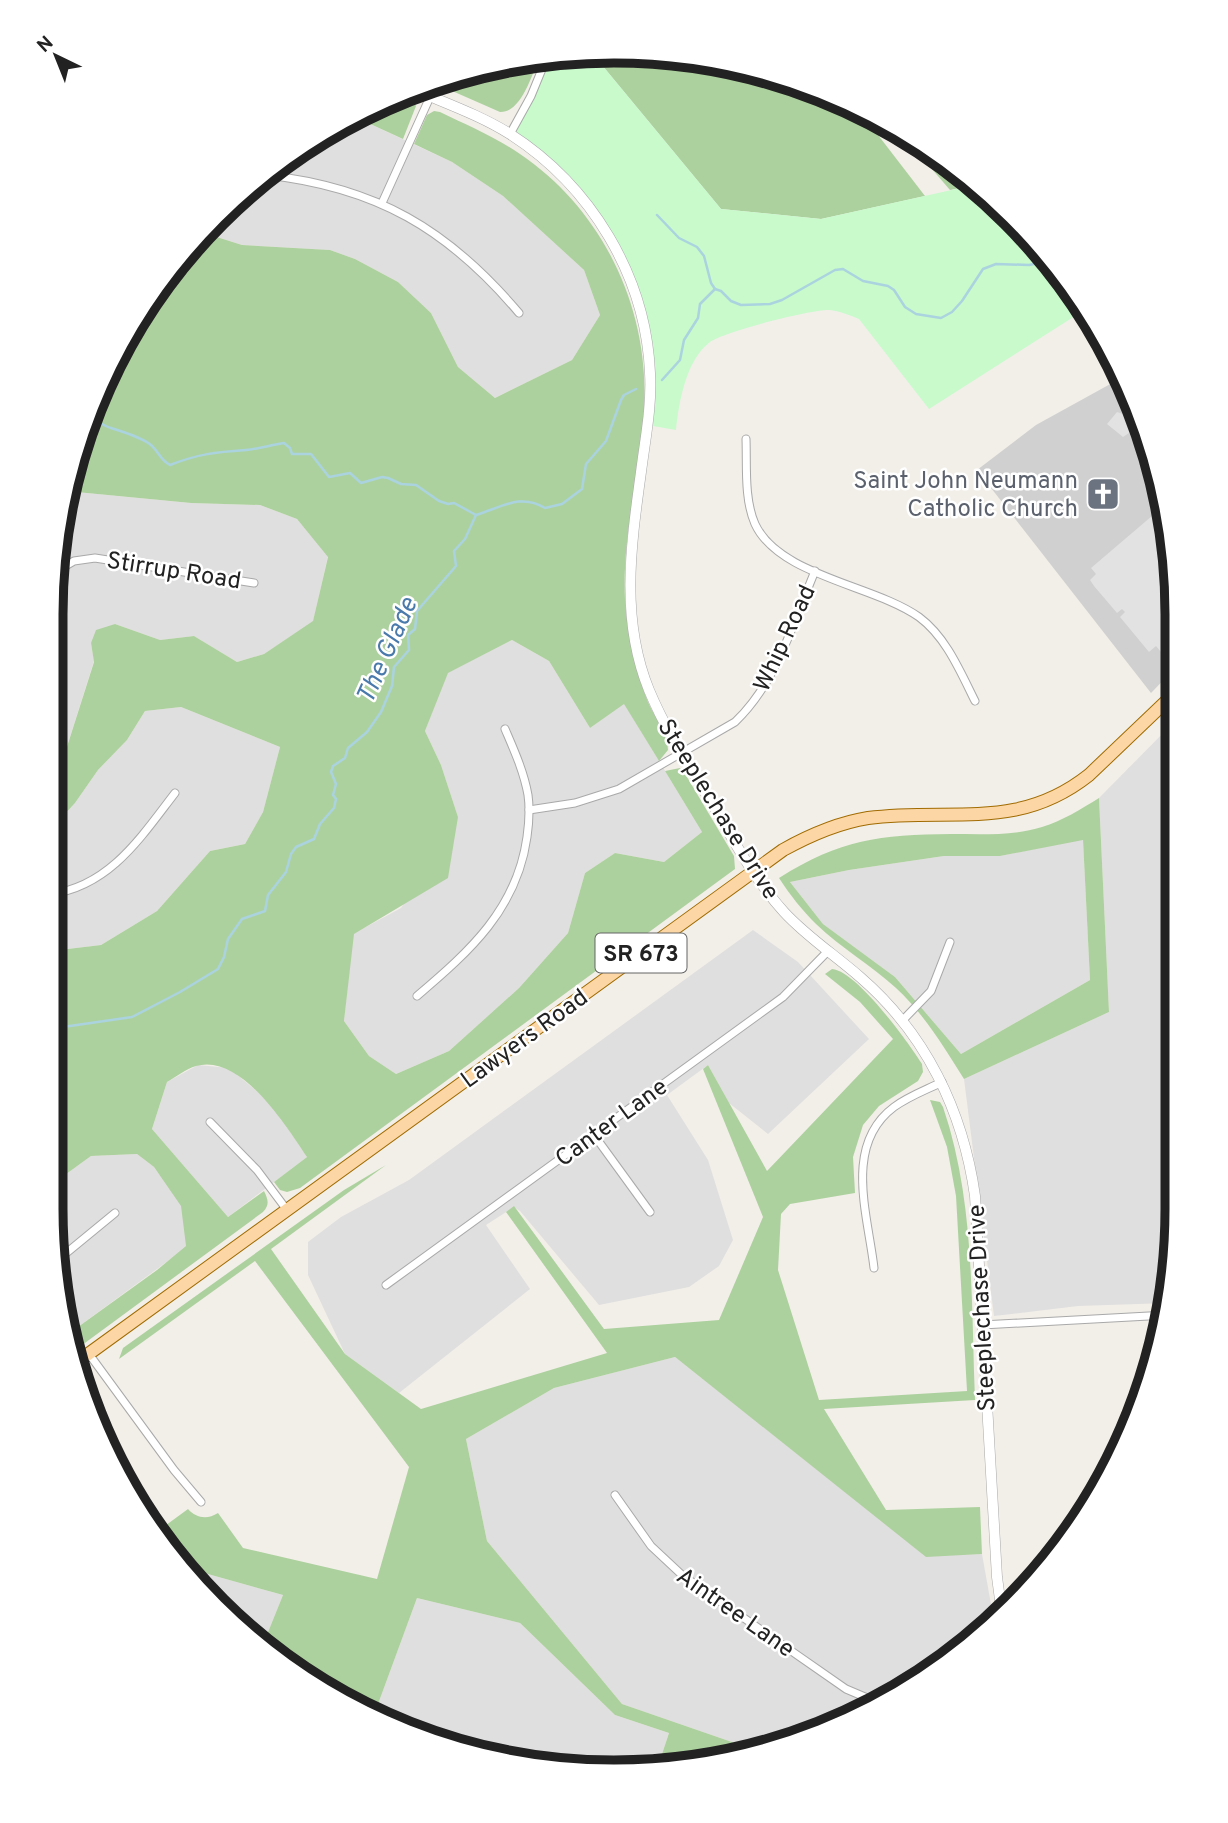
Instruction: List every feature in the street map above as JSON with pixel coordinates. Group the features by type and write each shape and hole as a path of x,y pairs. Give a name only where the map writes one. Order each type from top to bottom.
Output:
{"main road":[{"name":"Lawyers Road","path":"84,1358 753,872 803,839 842,824 887,816 1005,812 1041,804 1066,792 1089,775 1165,703"}],"street":[{"path":"510,134 543,68"},
{"name":"Steeplechase Drive","path":"427,96 510,134 534,151 566,180 601,223 626,269 648,345 650,382 647,427 630,558 634,634 648,686 681,753 753,872 785,913 861,977 902,1021 929,1058 942,1082 962,1132 975,1196 1000,1602"},
{"path":"382,203 430,97"},
{"path":"279,177 332,187 382,203 412,218 481,271 519,313"},
{"path":"746,439 749,500 755,524 762,535 777,551 815,571 898,605 921,619 944,642 975,701"},
{"name":"Stirrup Road","path":"65,566 74,561 96,558 254,583"},
{"name":"Whip Road","path":"529,810 575,803 620,789 735,722 759,696 768,681 815,571"},
{"path":"417,996 484,932 516,883 524,855 529,810 525,782 505,729"},
{"path":"63,890 88,883 115,865 130,851 174,793"},
{"path":"902,1021 931,991 950,942"},
{"name":"Canter Lane","path":"386,1285 783,997 828,951"},
{"path":"874,1268 863,1178 864,1153 868,1139 874,1127 893,1107 942,1082"},
{"path":"210,1122 257,1170 288,1210"},
{"path":"594,1135 650,1212"},
{"path":"65,1254 115,1213"},
{"path":"982,1325 1154,1316"},
{"path":"89,1354 201,1502"},
{"name":"Aintree Lane","path":"615,1495 651,1546 682,1575 846,1689 867,1698"}],"shaded area":[{"path":"366,122 452,162 503,196 584,270 600,315 572,360 495,398 458,367 431,313 398,282 355,259 330,250 242,245 213,236 279,177 308,156"},
{"path":"1114,382 1123,403 1146,471 1164,578 1165,678 1151,693 977,470 1036,425"},
{"path":"1126,411 1136,436 1129,433 1123,437 1107,424 1117,412 1123,414"},
{"path":"77,492 191,503 260,505 297,519 328,556 313,622 264,654 237,662 194,636 160,640 115,624 91,643 94,661 63,759 64,578"},
{"path":"1155,513 1164,578 1165,648 1161,652 1156,646 1149,652 1120,617 1125,612 1122,609 1117,613 1094,586 1090,580 1096,574 1091,568"},
{"path":"512,640 549,661 590,728 624,703 702,832 664,862 615,853 585,873 568,933 519,988 449,1051 396,1074 369,1056 344,1021 353,934 401,908 458,817 441,765 425,731 447,673"},
{"path":"181,707 280,747 263,812 245,844 210,851 157,911 101,945 63,950 63,816 98,770 127,740 145,711"},
{"path":"1165,731 1165,1209 1164,1245 1156,1303 1078,1306 994,1316 964,1079 1109,1012 1099,798"},
{"path":"1083,839 1090,980 961,1054 895,977 823,924 790,882 944,856 1000,856"},
{"path":"753,930 798,962 869,1039 768,1134 729,1103 708,1065 667,1095 708,1160 733,1240 719,1266 689,1287 599,1305 514,1207 486,1225 530,1289 399,1393 345,1354 308,1275 308,1242 341,1217 409,1180"},
{"path":"198,1065 229,1068 271,1103 307,1157 228,1217 152,1129 167,1082"},
{"path":"137,1154 154,1167 182,1206 187,1247 77,1328 64,1245 63,1176 91,1156"},
{"path":"675,1357 926,1556 982,1554 992,1610 949,1646 889,1686 825,1718 757,1741 740,1745 622,1704 487,1541 466,1439 554,1388"},
{"path":"200,1572 283,1595 267,1636 224,1599"},
{"path":"417,1598 520,1623 615,1715 669,1733 661,1758 578,1759 471,1741 437,1731 377,1706"}],"green space":[{"path":"601,63 650,64 721,74 791,92 825,105 872,128 925,196 821,219 721,209"},
{"path":"601,63 721,209 821,219 962,188 1004,224 1051,279 1076,315 929,409 859,319 829,310 768,322 710,342 689,370 676,430 653,426 635,292 584,200 510,134 542,68"},
{"path":"534,69 520,100 507,111 500,112 447,89"},
{"path":"413,101 416,106 403,139 366,122"},
{"path":"434,111 440,112 501,142 549,177 575,203 597,233 615,265 629,299 639,335 644,372 644,409 626,551 626,612 639,677 648,702 664,732 668,750 659,761 624,704 590,728 549,661 512,640 448,673 425,731 441,765 458,817 448,878 354,934 344,1021 369,1056 396,1074 449,1051 519,988 568,933 585,873 615,853 664,862 702,832 665,771 680,768 684,772 734,856 735,869 300,1188 287,1192 280,1190 274,1182 307,1157 275,1111 245,1081 229,1070 213,1065 192,1067 167,1082 152,1129 228,1217 264,1191 267,1207 81,1346 77,1328 186,1246 181,1206 154,1167 137,1154 91,1156 63,1176 63,950 101,945 157,911 210,851 245,844 263,812 280,747 181,707 145,711 127,740 98,770 63,816 63,759 94,662 91,643 96,630 115,624 160,640 194,636 237,662 264,654 313,621 328,557 297,519 260,505 191,503 77,492 82,471 105,403 137,338 177,279 213,236 242,245 330,250 355,259 398,282 431,313 458,367 495,398 572,360 600,315 584,270 503,196 452,162 414,144 427,115"},
{"path":"922,157 962,188 950,190"},
{"path":"1099,798 1109,1012 964,1079 933,1031 906,998 816,924 779,878 822,855 861,842 902,836 1020,832 1057,821","holes":["1083,840 1090,980 961,1054 895,977 823,924 790,882 944,856 1000,856"]},
{"path":"832,969 842,973 868,994 906,1040 922,1064 923,1072 918,1081 879,1106 863,1125 853,1157 855,1193 790,1204 781,1214 778,1270 819,1400 967,1391 956,1196 947,1147 930,1100 940,1102 953,1143 966,1215 972,1289 975,1400 824,1409 886,1510 980,1507 982,1554 926,1557 675,1357 554,1388 466,1439 487,1541 622,1704 740,1745 661,1758 669,1733 615,1715 520,1623 417,1598 377,1706 308,1667 267,1636 283,1595 200,1572 164,1526 188,1509 202,1517 218,1513 243,1548 377,1579 409,1467 255,1261 119,1359 123,1348 344,1190 386,1165 271,1249 345,1354 421,1409 607,1353 506,1212 514,1206 604,1329 719,1320 763,1217 703,1069 708,1065 767,1171 893,1039 860,1002 825,974"}],"waterway":[{"path":"657,215 679,238 697,247 704,256 715,289"},
{"name":"The Glade","path":"715,289 741,305 770,304 835,270 843,269 863,281 888,286 894,290 905,307 916,314 941,318 952,312 962,301 983,269 996,264 1038,263"},
{"name":"The Glade","path":"662,380 680,360 684,340 698,318 700,304 715,289"},
{"name":"The Glade","path":"63,1027 132,1017 218,969 228,939 242,919 265,911 268,895 286,872 291,854 296,847 314,839 320,824 334,808 336,784 331,772 333,766 345,758 348,748 367,732 381,712 392,686 394,667 409,650 408,635 415,629 417,611 456,566 454,551 465,539 476,515 519,502 545,508 562,504 582,489 586,464 606,441 624,395 636,389"},
{"path":"98,422 147,442 170,465 207,454 284,443 292,454 311,454 329,477 350,473 361,483 382,477 401,484 416,485 439,501 454,503 476,515"}],"place":[{"name":"Saint John Neumann Catholic Church","path":"1103,494"}]}
